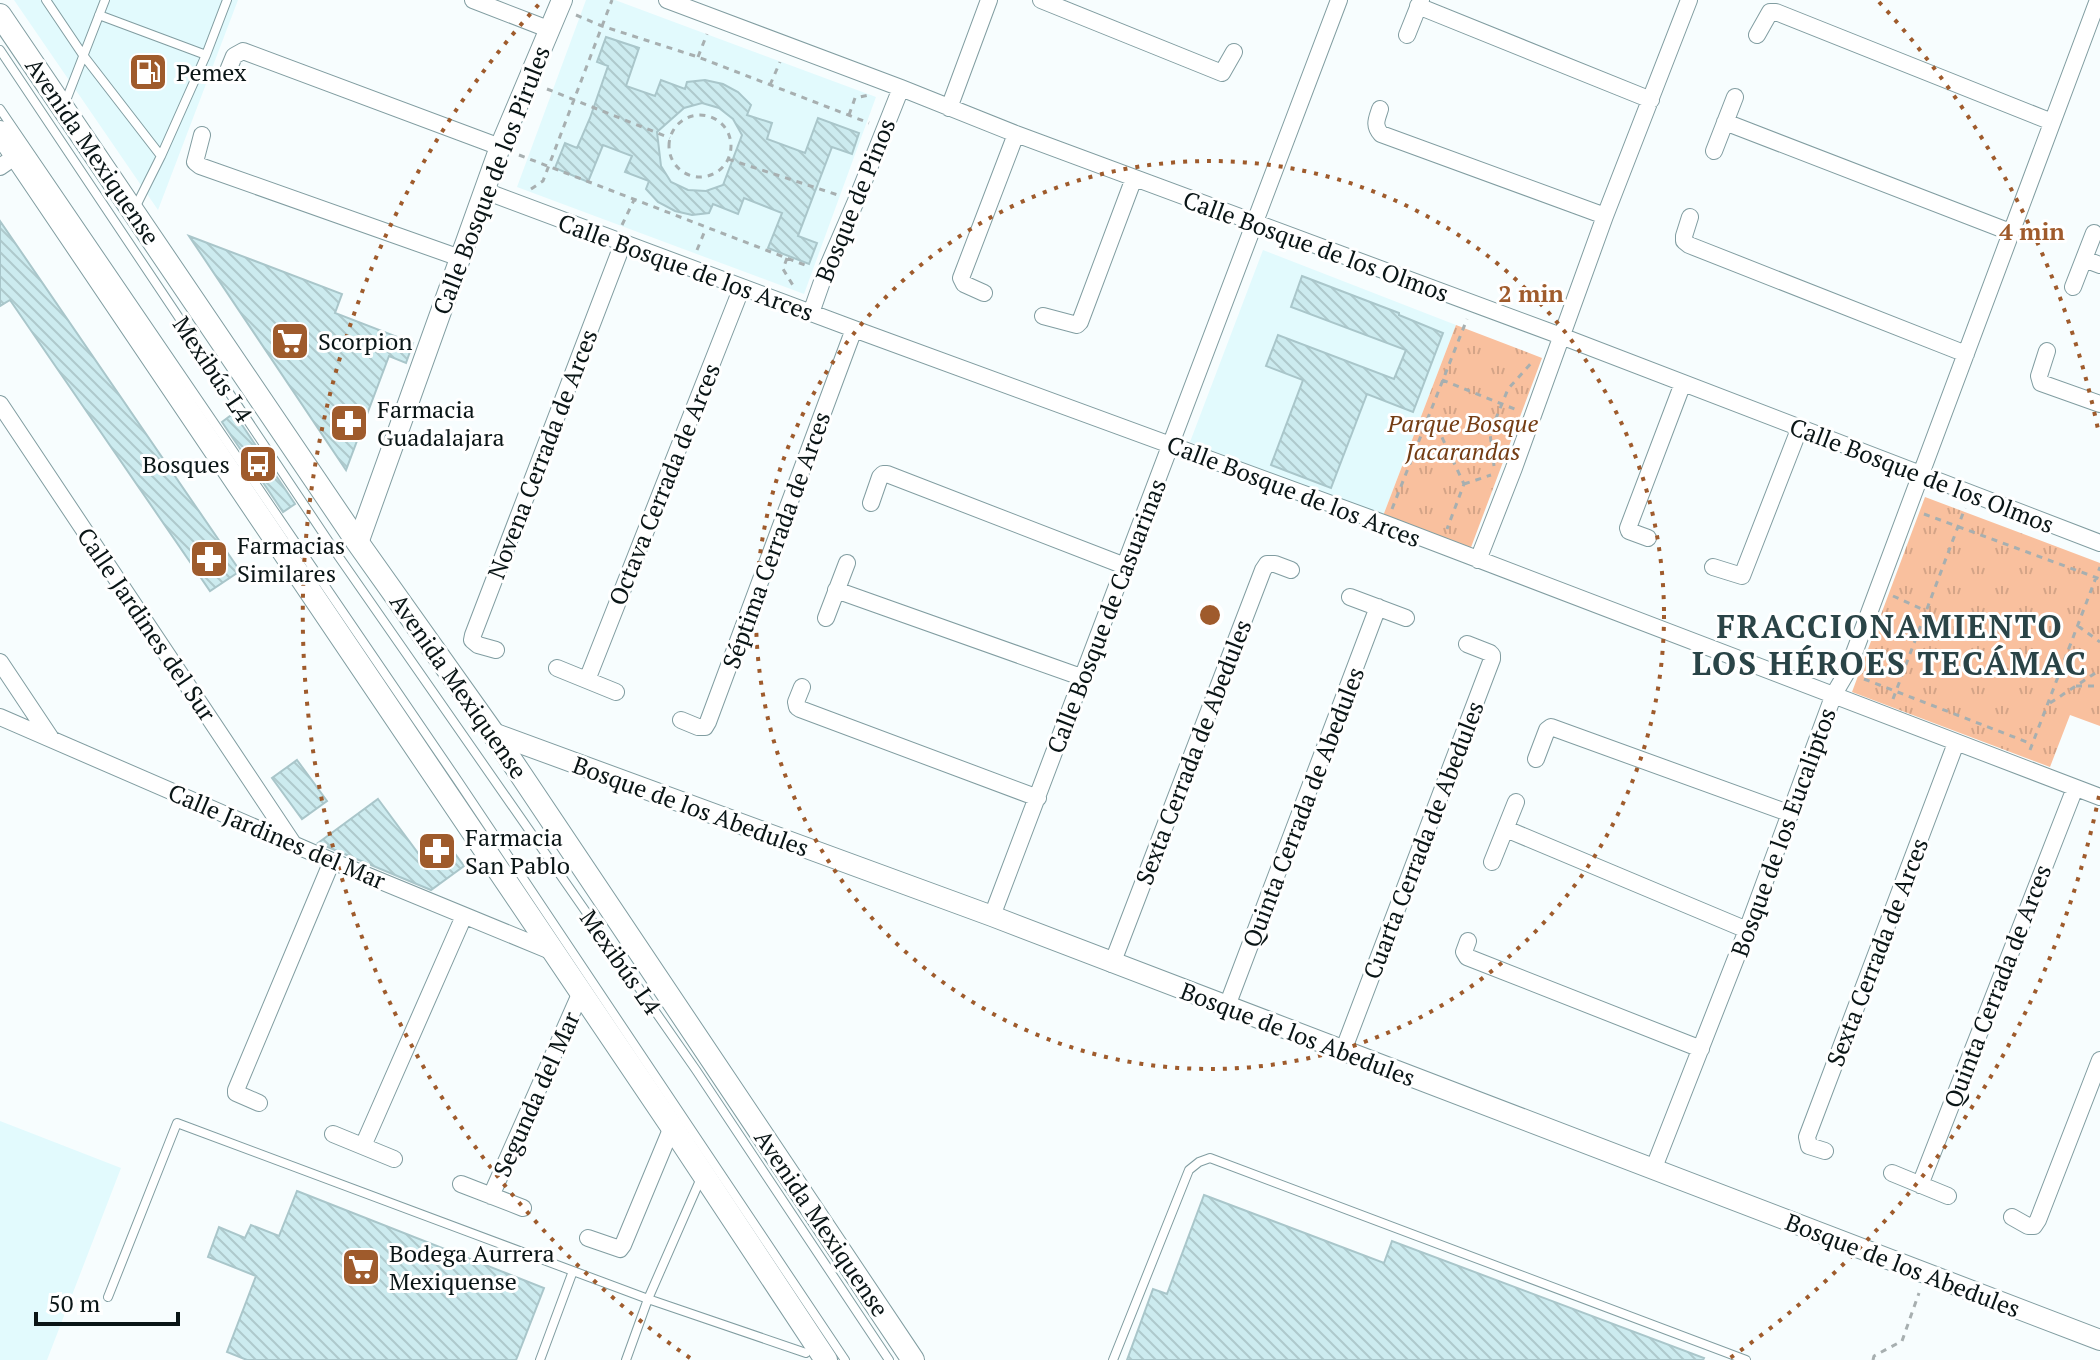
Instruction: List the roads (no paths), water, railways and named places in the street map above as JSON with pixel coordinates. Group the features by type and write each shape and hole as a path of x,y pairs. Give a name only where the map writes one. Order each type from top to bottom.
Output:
{"main road":[{"name":"Avenida Mexiquense","path":"0,15 358,543 493,733 913,1360"},
{"path":"0,132 8,162 581,992 703,1173 812,1354"}],"street":[{"path":"473,0 548,29"},
{"name":"Calle Bosque de los Olmos","path":"667,0 1016,134 1561,336 2100,543"},
{"path":"949,108 989,0"},
{"path":"1041,0 1222,73 1234,52"},
{"name":"Calle Bosque de Casuarinas","path":"992,916 1339,0"},
{"path":"1478,560 1605,216 1689,0"},
{"name":"Bosque de los Eucaliptos","path":"1653,1170 1747,930 1834,694 1847,672 2098,0"},
{"path":"1407,35 1420,3 1651,100"},
{"name":"Calle Bosque de los Pirules","path":"358,543 500,147 560,4"},
{"path":"1757,35 1770,12 1776,12 2052,122"},
{"path":"227,73 234,56 243,51 500,147"},
{"name":"Bosque de Pinos","path":"811,313 901,88"},
{"path":"1714,151 1735,97"},
{"path":"1380,109 1375,123 1381,134 1605,216"},
{"path":"1725,122 2010,232"},
{"path":"984,293 964,284 961,278 1016,134"},
{"path":"202,135 195,162 200,166 460,258"},
{"path":"1043,316 1077,325 1080,322 1134,178"},
{"name":"Calle Bosque de los Arces","path":"485,191 1386,524 2100,797"},
{"path":"1690,217 1684,236 1684,241 1689,245 1966,354"},
{"path":"2073,287 2094,233"},
{"name":"Novena Cerrada de Arces","path":"496,650 478,645 472,640 473,635 619,242"},
{"path":"2084,259 2100,265"},
{"name":"Octava Cerrada de Arces","path":"587,680 742,287"},
{"name":"Séptima Cerrada de Arces","path":"681,720 698,727 705,727 708,722 854,329"},
{"path":"2047,351 2039,376 2041,383 2100,404"},
{"path":"1648,538 1629,531 1629,524 1683,383"},
{"name":"Calle Jardines del Sur","path":"0,404 293,843"},
{"path":"1713,567 1742,576 1800,427"},
{"path":"871,503 880,477 887,474 1125,566"},
{"path":"826,618 847,563"},
{"name":"Sexta Cerrada de Abedules","path":"1112,964 1263,570 1267,564 1275,564 1291,570"},
{"path":"836,590 1081,677"},
{"path":"1350,597 1406,618"},
{"name":"Quinta Cerrada de Abedules","path":"1227,1006 1378,607"},
{"name":"Cuarta Cerrada de Abedules","path":"1343,1051 1492,659 1490,653 1467,644"},
{"path":"0,662 51,739"},
{"path":"557,668 616,692"},
{"path":"802,687 796,702 800,709 1038,798"},
{"name":"Calle Jardines del Mar","path":"0,717 332,861 554,952"},
{"path":"1536,759 1551,727 1791,814"},
{"name":"Bosque de los Abedules","path":"493,733 992,916 2100,1340"},
{"name":"Sexta Cerrada de Arces","path":"1825,1151 1809,1146 1807,1137 1956,743"},
{"name":"Quinta Cerrada de Arces","path":"1920,1185 2075,788"},
{"path":"1492,862 1516,802"},
{"path":"1506,829 1747,930"},
{"path":"259,1103 236,1093 236,1090 332,861"},
{"path":"363,1146 464,916"},
{"path":"1468,941 1464,952 1467,957 1701,1049"},
{"name":"Segunda del Mar","path":"491,1196 581,992"},
{"path":"2012,1217 2028,1226 2034,1226 2038,1220 2100,1060"},
{"path":"588,1238 620,1249 672,1127"},
{"path":"333,1134 394,1159"},
{"path":"1892,1173 1948,1196"},
{"name":"Segunda del Mar","path":"461,1184 523,1208"}],"lane":[{"path":"46,0 83,55 161,156"},
{"path":"63,107 105,0"},
{"path":"133,212 206,55 227,0"},
{"path":"99,15 206,55"},
{"name":"Mexibús L4","path":"0,50 339,557 696,1070 889,1360"},
{"name":"Mexibús L4","path":"0,109 458,781 845,1360"},
{"path":"108,1297 177,1123 648,1299 812,1354"},
{"path":"1113,1360 1189,1170 1210,1158 1746,1360"},
{"path":"626,1360 648,1299 703,1173"},
{"path":"540,1360 573,1271"}],"place":[{"name":"Pemex","path":"148,72"},
{"name":"Scorpion","path":"290,341"},
{"name":"Farmacia Guadalajara","path":"349,423"},
{"name":"Bosques","path":"258,464"},
{"name":"Farmacias Similares","path":"209,559"},
{"name":"Farmacia San Pablo","path":"437,851"},
{"name":"Bodega Aurrera Mexiquense","path":"361,1267"}],"district":[{"name":"FRACCIONAMIENTO LOS HÉROES TECÁMAC","path":"1890,644"}],"park label":[{"name":"Parque Bosque Jacarandas","path":"1463,437"}]}
